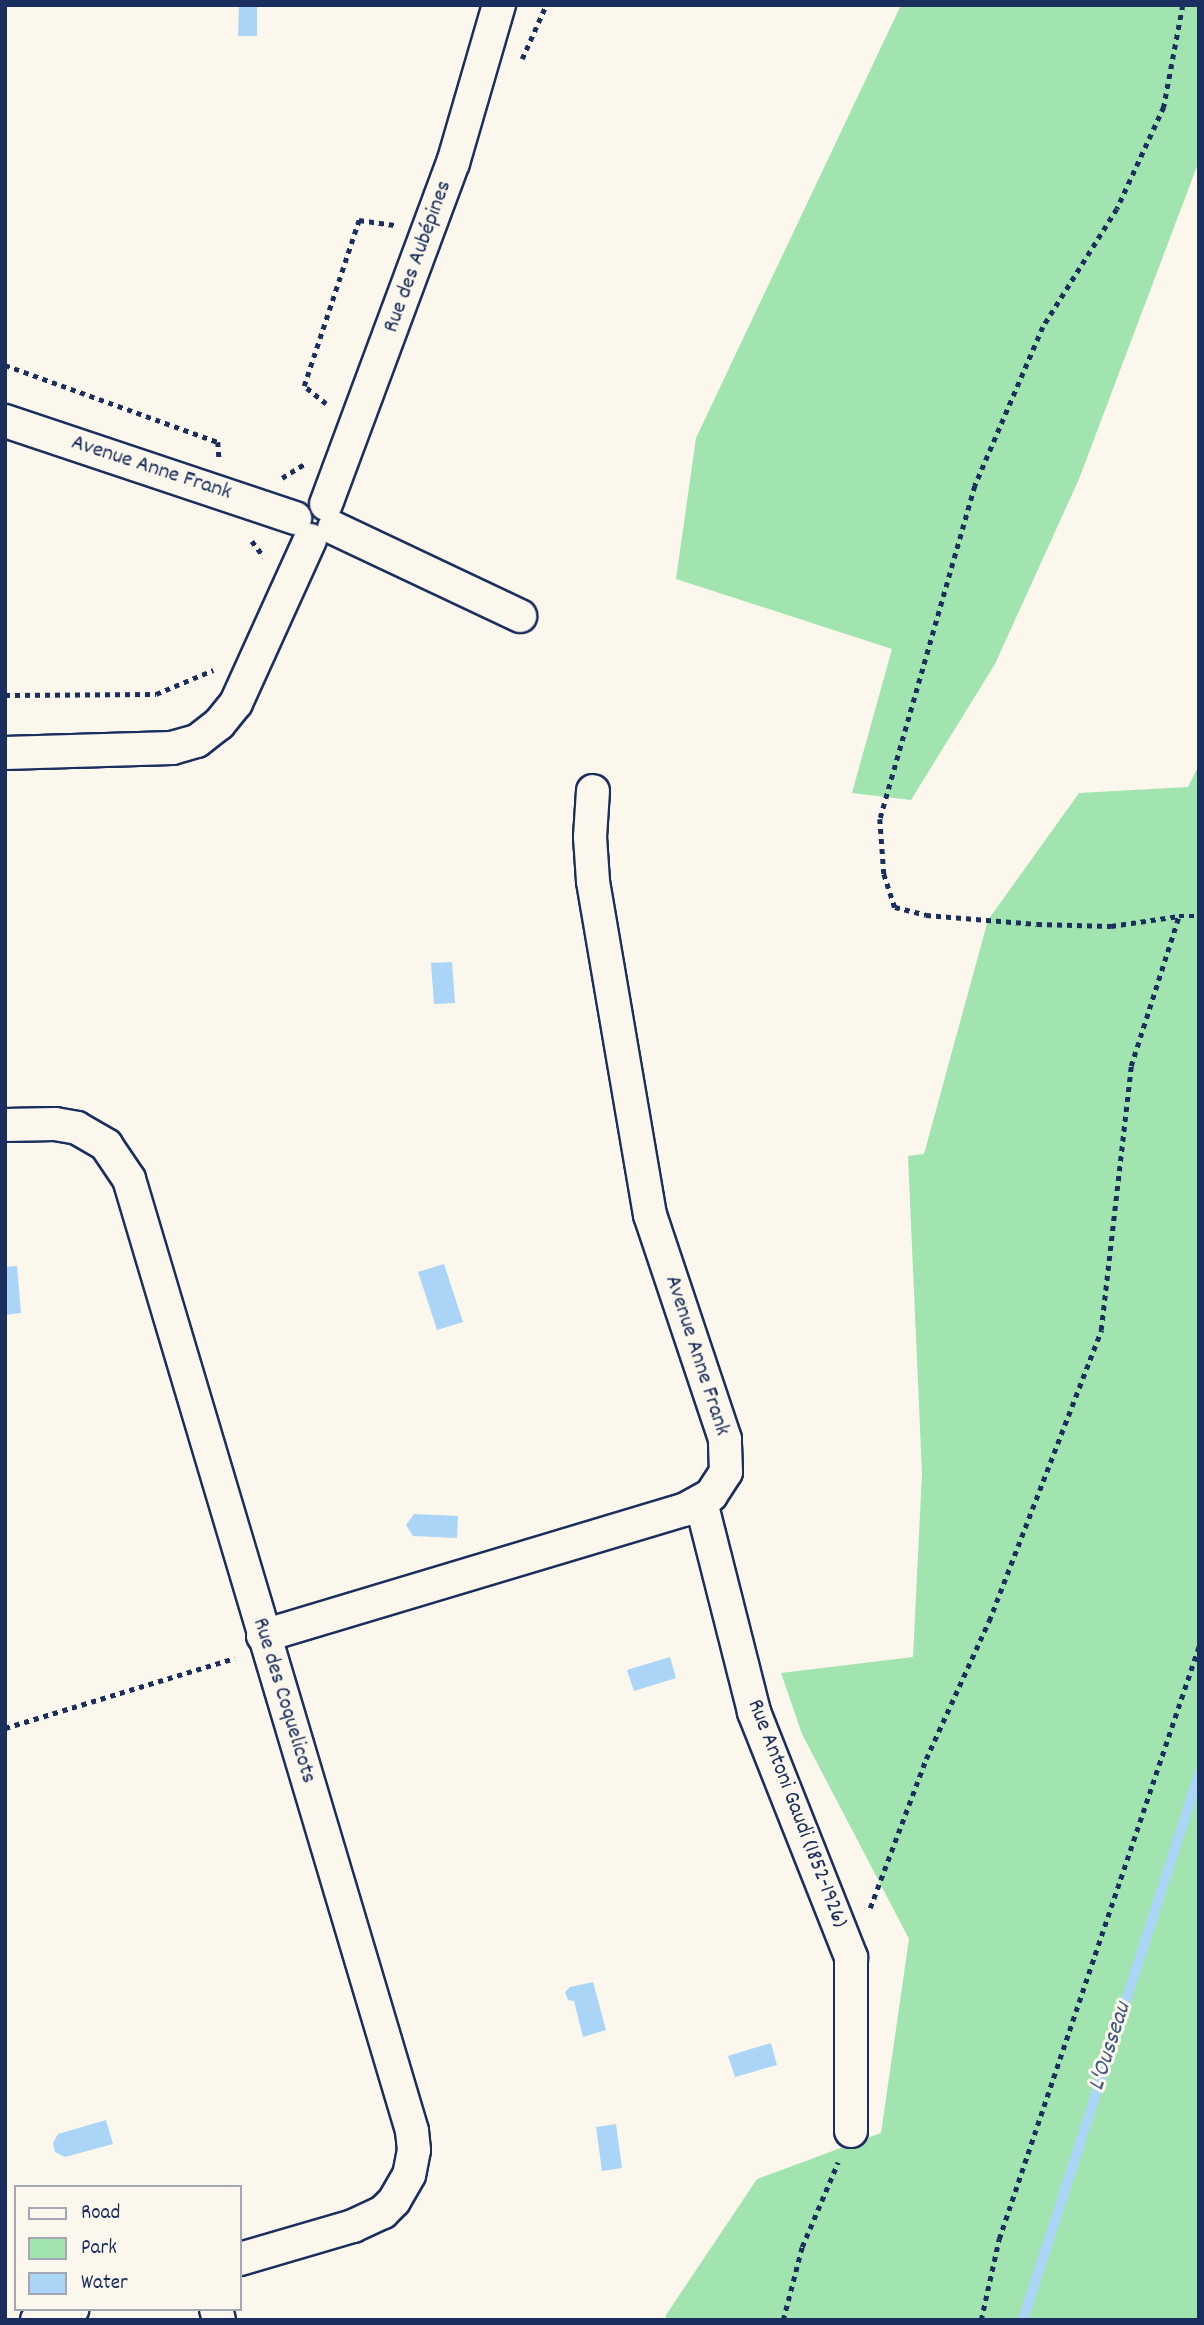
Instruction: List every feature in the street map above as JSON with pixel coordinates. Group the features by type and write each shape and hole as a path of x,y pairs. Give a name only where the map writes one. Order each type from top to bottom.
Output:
{"street":[{"name":"Rue des Aubépines","path":"5,753 172,748 197,741 219,724 236,703 316,523 429,230 453,163 499,5"},
{"name":"Avenue Anne Frank","path":"5,421 316,523 520,615"},
{"name":"Avenue Anne Frank","path":"593,791 590,837 593,881 650,1215 724,1439 728,1459 722,1484 701,1502"},
{"name":"Rue des Coquelicots","path":"5,1125 55,1124 77,1128 106,1145 129,1179 412,2131 414,2150 410,2175 394,2201 383,2212 353,2225 242,2258"},
{"path":"263,1636 701,1502"},
{"name":"Rue Antoni Gaudi (1852-1926)","path":"701,1502 754,1712 852,1958 852,2131"},
{"path":"37,2320 66,2311"}],"path":[{"path":"518,68 546,5"},
{"path":"1184,5 1164,107 1117,209 1043,327 975,486 880,819 884,874 895,906 926,915 1037,924 1111,926 1179,915 1199,916"},
{"path":"330,407 304,386 359,220 429,230"},
{"path":"5,365 218,442 220,468"},
{"path":"268,562 236,520 257,471 281,478 306,463"},
{"path":"5,695 156,694 225,664"},
{"path":"852,1958 926,1759 989,1621 1101,1330 1131,1066 1179,915"},
{"path":"5,1728 242,1656 263,1636"},
{"path":"981,2320 999,2239 1199,1646"},
{"path":"783,2320 802,2247 852,2131"}],"green space":[{"path":"901,5 1199,5 1199,161 1079,479 995,664 911,800 852,793 892,649 676,579 696,438"},
{"path":"1199,765 1199,2320 666,2320 666,2315 757,2179 881,2133 909,1939 802,1734 781,1673 913,1657 922,1474 908,1156 924,1154 988,920 1079,793 1188,787"}],"water":[{"path":"239,5 257,5 257,36 238,36"},
{"path":"452,962 455,1003 434,1004 431,963"},
{"path":"444,1264 463,1322 437,1330 418,1272"},
{"path":"17,1266 21,1313 5,1315 5,1267"},
{"path":"414,1514 458,1516 457,1538 413,1536 406,1525"},
{"path":"670,1657 676,1678 634,1691 627,1670"},
{"path":"593,1982 606,2030 583,2037 574,2001 568,2000 565,1992 570,1987"},
{"path":"771,2043 777,2065 735,2077 728,2056"},
{"path":"106,2120 113,2144 65,2157 55,2152 53,2143 58,2134"},
{"path":"616,2124 622,2168 602,2171 596,2127"}],"waterway":[{"name":"L'Ousseau","path":"1023,2320 1199,1774"}]}
